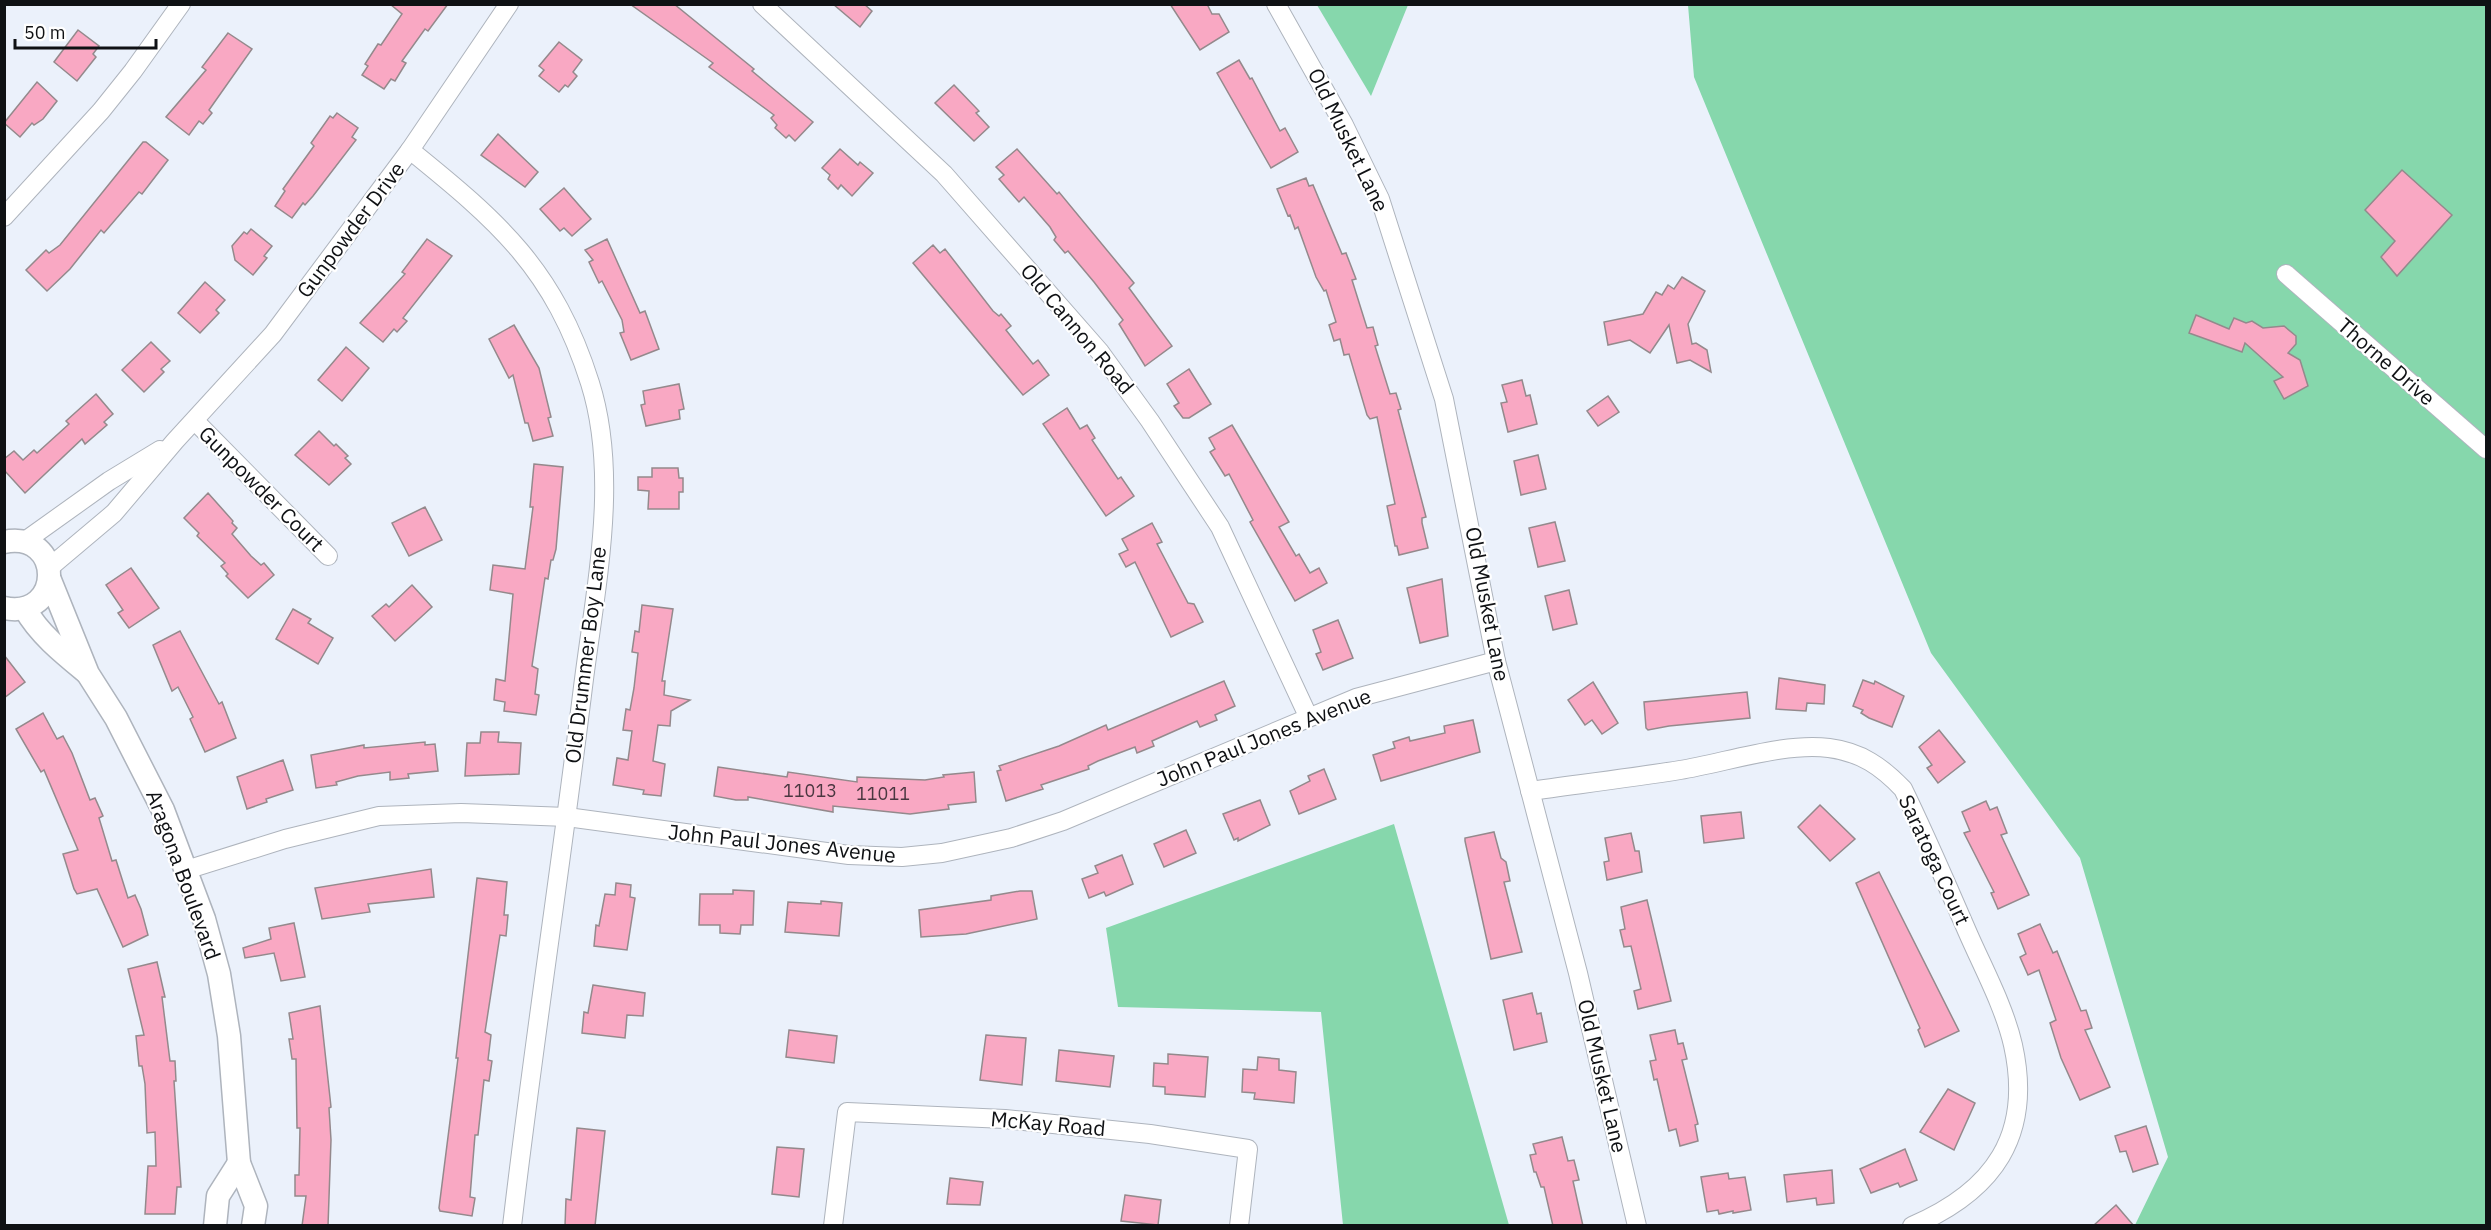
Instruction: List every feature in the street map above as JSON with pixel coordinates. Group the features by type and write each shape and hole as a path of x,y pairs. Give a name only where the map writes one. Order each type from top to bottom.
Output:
{"street":[{"path":"4,217 101,111 134,71 181,4"},
{"name":"Gunpowder Drive","path":"50,574 114,513 175,441 273,334 410,150 509,4"},
{"name":"Old Cannon Road","path":"762,4 944,174 1100,352 1150,421 1220,527 1308,716"},
{"name":"Old Musket Lane","path":"1276,4 1344,126 1380,200 1444,399 1497,661 1578,973 1637,1226"},
{"name":"Old Drummer Boy Lane","path":"410,150 481,208 531,261 560,309 586,372 604,445 604,488 567,817 512,1226"},
{"name":"Thorne Drive","path":"2286,274 2487,449"},
{"name":"Gunpowder Court","path":"195,421 327,556"},
{"name":"Gunpowder Drive","path":"12,539 175,441"},
{"name":"Aragona Boulevard","path":"12,539 37,548 50,574 88,674 116,718 154,792 204,919 219,974 229,1036 239,1163 256,1206 253,1226"},
{"path":"12,610 44,596 50,574"},
{"name":"Aragona Boulevard","path":"12,610 32,621 61,652 88,674"},
{"name":"John Paul Jones Avenue","path":"186,870 285,839 379,816 472,813 567,817 849,855 902,857 942,854 1011,838 1063,821 1308,716 1356,698 1497,661"},
{"name":"Saratoga Court","path":"1530,791 1680,770 1800,748 1829,748 1858,755 1881,767 1903,789 1988,977 2013,1045 2016,1070 2014,1117 2011,1135 2001,1160 1966,1196 1946,1210 1912,1226"},
{"name":"McKay Road","path":"833,1226 847,1112 1005,1119 1150,1134 1248,1149 1239,1226"},
{"path":"215,1226 218,1196 239,1163"}],"green space":[{"path":"1317,5 1408,5 1371,96"},
{"path":"1688,5 2486,5 2486,1225 2135,1225 2168,1157 2080,858 1931,653 1694,77"},
{"path":"1394,824 1509,1225 1343,1225 1321,1012 1118,1007 1106,928"}],"building":[{"path":"390,4 448,4 428,31 425,29 402,61 406,63 395,81 391,79 384,89 362,75 368,66 365,64 378,44 381,45 402,14"},
{"path":"630,4 674,4 754,69 752,71 813,122 795,141 789,135 786,138 775,128 777,125 771,118 774,115 709,67 713,63"},
{"path":"833,4 864,4 872,11 860,27"},
{"path":"1170,4 1207,4 1212,14 1219,14 1229,32 1200,50"},
{"path":"78,30 99,46 93,54 96,57 77,81 54,62"},
{"path":"228,33 252,49 209,110 212,113 203,124 199,121 189,135 166,117 206,70 202,67"},
{"path":"559,42 582,60 573,72 577,76 568,87 565,85 559,92 539,76 544,70 539,66"},
{"path":"1239,60 1250,79 1252,78 1280,131 1285,128 1298,152 1271,168 1217,73"},
{"path":"37,82 57,101 43,119 34,125 32,123 20,137 4,123"},
{"path":"954,85 979,111 976,113 989,127 974,141 935,103"},
{"path":"337,113 358,128 352,137 356,140 313,196 305,205 303,203 292,218 275,206 285,191 283,189 314,146 311,143 330,116 333,118"},
{"path":"498,134 538,172 525,187 481,155"},
{"path":"143,142 168,160 142,194 139,192 104,233 101,230 70,269 47,291 26,270 46,250 49,253 60,245"},
{"path":"840,149 858,165 860,162 873,173 852,196 841,185 838,189 828,179 830,175 822,168"},
{"path":"1017,149 1057,194 1059,192 1134,283 1129,288 1172,346 1145,366 1119,324 1123,320 1094,282 1068,251 1065,253 1054,240 1056,237 1050,227 1024,197 1019,202 999,179 1004,175 996,167"},
{"path":"2402,170 2452,215 2397,276 2381,257 2395,241 2365,210"},
{"path":"1306,178 1309,186 1313,185 1342,254 1346,253 1356,279 1352,280 1367,328 1373,327 1378,345 1375,346 1390,394 1396,393 1401,409 1398,410 1426,517 1422,518 1422,523 1428,548 1399,555 1397,546 1395,546 1387,506 1395,504 1377,417 1370,419 1367,415 1349,354 1344,355 1340,339 1334,341 1329,325 1336,322 1326,290 1324,291 1316,277 1298,227 1295,229 1277,189"},
{"path":"564,188 591,219 572,236 564,228 560,231 540,209"},
{"path":"251,229 272,246 264,256 267,258 253,275 235,260 232,246 244,232 247,234"},
{"path":"427,239 452,256 403,318 407,321 397,332 394,329 383,342 360,323 405,274 402,272"},
{"path":"607,239 640,313 645,311 659,349 631,360 620,333 624,332 622,320 602,281 599,283 589,262 593,260 585,250"},
{"path":"933,245 940,253 945,249 993,311 999,316 1001,314 1011,326 1006,330 1033,364 1038,360 1049,375 1023,395 913,263"},
{"path":"1682,277 1705,291 1688,324 1692,344 1696,343 1707,350 1711,372 1690,360 1677,363 1669,325 1650,353 1630,340 1608,345 1604,322 1643,314 1656,292 1662,295 1668,285 1674,289"},
{"path":"205,282 225,300 216,310 219,313 200,333 178,313"},
{"path":"2196,315 2229,329 2234,318 2246,323 2252,321 2263,328 2284,326 2296,336 2296,344 2288,353 2300,360 2308,386 2284,399 2274,381 2283,377 2245,343 2242,352 2189,333"},
{"path":"514,325 539,368 551,417 548,418 553,436 533,441 528,423 525,423 513,375 509,378 489,339"},
{"path":"151,342 170,361 161,369 164,372 144,392 122,370"},
{"path":"346,347 369,368 342,401 318,380"},
{"path":"1189,369 1211,404 1189,418 1183,418 1174,406 1179,403 1167,384"},
{"path":"1522,380 1526,396 1530,395 1537,424 1508,432 1501,403 1507,402 1502,385"},
{"path":"679,384 684,409 679,410 680,419 646,426 641,405 645,404 643,391"},
{"path":"96,394 113,414 104,422 107,425 85,444 82,439 25,493 4,470 4,459 14,451 23,460 34,450 37,453 69,424 66,421"},
{"path":"1608,396 1619,412 1598,426 1587,411"},
{"path":"1067,408 1080,429 1087,425 1095,438 1092,440 1118,479 1121,477 1134,496 1106,516 1043,424"},
{"path":"1232,425 1289,522 1279,527 1296,556 1299,554 1310,573 1319,568 1327,583 1295,601 1250,522 1253,520 1229,474 1225,476 1210,452 1215,449 1209,438"},
{"path":"319,431 348,456 345,458 351,464 329,485 295,455"},
{"path":"1538,455 1546,489 1521,495 1514,461"},
{"path":"534,464 563,467 556,549 553,560 551,560 548,579 545,578 532,666 538,669 535,694 539,695 536,715 504,711 505,702 494,700 496,679 505,681 513,594 490,590 493,565 525,569 533,507 530,507"},
{"path":"652,468 678,468 679,478 683,478 683,492 679,492 679,509 648,509 649,491 638,490 638,477 652,477"},
{"path":"208,493 233,521 232,523 237,528 232,534 251,556 261,565 264,563 274,575 248,598 226,576 228,574 221,566 225,563 197,536 199,533 184,518"},
{"path":"425,507 442,540 409,556 392,523"},
{"path":"1555,522 1565,561 1538,567 1529,528"},
{"path":"1152,523 1162,542 1157,544 1188,603 1194,604 1203,622 1171,637 1135,562 1126,567 1119,554 1128,550 1122,539"},
{"path":"131,568 159,608 129,628 118,613 123,610 106,585"},
{"path":"1442,579 1448,636 1420,643 1407,588"},
{"path":"412,585 432,607 395,641 372,616 386,604 389,607"},
{"path":"1569,590 1577,624 1553,630 1545,596"},
{"path":"642,605 673,609 662,681 665,681 664,695 690,700 671,711 670,726 658,725 653,761 665,764 661,796 643,794 644,790 613,785 617,758 628,760 632,731 623,730 626,709 630,710 634,688 638,653 632,652 635,631 639,632"},
{"path":"293,609 311,619 308,623 333,638 318,664 276,639"},
{"path":"1338,620 1353,658 1323,670 1316,654 1321,652 1313,630"},
{"path":"180,631 219,704 222,702 236,738 205,752 190,719 193,717 178,687 172,691 153,645"},
{"path":"4,655 25,682 4,698"},
{"path":"1779,678 1825,685 1824,704 1807,703 1806,711 1776,709"},
{"path":"1863,680 1874,684 1875,681 1904,696 1892,727 1869,718 1861,713 1863,710 1853,706"},
{"path":"1224,681 1235,706 1215,715 1217,720 1200,727 1197,721 1152,741 1154,746 1137,753 1135,747 1098,761 1088,766 1089,769 1041,785 1043,789 1006,801 997,771 1001,770 999,766 1059,746 1106,725 1108,730"},
{"path":"1593,682 1618,723 1602,734 1592,720 1585,725 1568,700"},
{"path":"1747,692 1750,718 1648,730 1646,728 1644,702"},
{"path":"43,713 57,739 63,736 90,800 95,798 103,816 99,818 112,861 116,860 128,898 135,895 141,909 148,935 123,947 97,889 77,894 74,889 63,854 78,850 44,770 41,772 16,729"},
{"path":"1473,720 1480,752 1381,781 1373,755 1395,748 1393,742 1409,737 1410,741 1445,733 1444,726"},
{"path":"1939,730 1965,762 1938,783 1927,768 1932,765 1919,747"},
{"path":"481,732 499,732 498,742 521,743 519,774 465,776 467,743 480,743"},
{"path":"425,742 425,745 435,744 438,771 408,774 409,778 390,780 390,772 358,776 336,782 337,785 316,788 311,755 364,745 364,748"},
{"path":"283,760 293,790 266,799 267,802 247,809 237,777"},
{"path":"718,767 787,777 788,772 857,782 857,777 925,780 944,777 943,775 974,772 976,802 948,805 949,809 910,814 833,806 833,812 748,797 748,800 736,800 714,796"},
{"path":"1324,769 1336,799 1299,814 1290,791 1310,781 1308,776"},
{"path":"1260,800 1270,825 1238,841 1238,838 1234,840 1223,814"},
{"path":"1986,801 1990,810 1997,807 2007,833 2001,835 2029,895 1998,909 1991,893 1994,892 1964,833 1970,831 1962,812"},
{"path":"1820,805 1855,839 1830,861 1798,827"},
{"path":"1741,812 1744,838 1704,843 1701,816"},
{"path":"1186,830 1196,853 1164,867 1154,844"},
{"path":"1494,832 1501,858 1506,862 1510,881 1504,882 1522,952 1491,959 1465,838"},
{"path":"1631,833 1635,851 1639,851 1642,872 1607,880 1604,862 1609,861 1605,838"},
{"path":"1122,855 1133,884 1106,896 1104,892 1089,898 1082,879 1098,873 1095,866"},
{"path":"431,869 434,897 368,904 370,912 322,919 315,888"},
{"path":"1879,872 1959,1031 1925,1047 1918,1030 1920,1028 1856,883"},
{"path":"477,878 507,882 504,915 508,915 506,936 500,935 485,1032 491,1035 488,1060 492,1061 489,1081 484,1080 478,1135 475,1135 470,1197 475,1198 472,1216 440,1211 439,1208"},
{"path":"616,883 631,885 630,897 635,898 627,950 594,946 596,925 599,926 605,894 615,895"},
{"path":"733,890 754,891 753,925 741,925 740,934 720,933 720,925 699,925 700,894 733,894"},
{"path":"1032,891 1037,919 966,934 921,937 919,910 991,900 991,896"},
{"path":"1647,900 1671,1001 1638,1009 1634,991 1641,989 1631,946 1624,947 1620,930 1625,929 1621,907"},
{"path":"821,901 842,903 839,936 785,932 788,902 821,904"},
{"path":"294,923 305,977 281,981 274,953 245,958 243,948 271,939 269,928"},
{"path":"2040,924 2053,953 2057,951 2081,1011 2086,1010 2092,1028 2085,1030 2110,1087 2080,1100 2061,1058 2050,1023 2056,1020 2039,970 2028,975 2020,957 2026,954 2018,934"},
{"path":"157,962 165,997 162,997 170,1061 175,1061 176,1081 174,1081 181,1187 177,1187 175,1214 145,1214 148,1166 156,1166 155,1132 147,1133 145,1084 142,1066 139,1066 136,1036 144,1035 128,969"},
{"path":"593,985 645,993 643,1016 627,1015 625,1038 582,1033 584,1012 588,1013"},
{"path":"1532,993 1537,1014 1541,1013 1547,1042 1514,1050 1503,1000"},
{"path":"320,1006 331,1107 329,1108 331,1140 328,1226 302,1226 306,1196 295,1196 295,1175 299,1175 300,1128 297,1128 296,1059 292,1059 289,1039 293,1039 289,1013"},
{"path":"789,1030 837,1036 834,1063 786,1057"},
{"path":"1675,1030 1678,1044 1683,1043 1687,1059 1682,1060 1698,1124 1695,1125 1698,1141 1680,1146 1676,1129 1669,1131 1657,1079 1654,1080 1650,1061 1656,1060 1650,1035"},
{"path":"986,1035 1026,1038 1022,1085 980,1080"},
{"path":"1059,1050 1114,1056 1110,1087 1056,1081"},
{"path":"1168,1054 1208,1057 1205,1097 1165,1094 1165,1087 1153,1086 1154,1063 1168,1064"},
{"path":"1258,1057 1279,1059 1279,1070 1296,1072 1294,1103 1254,1099 1255,1093 1242,1092 1243,1069 1257,1070"},
{"path":"1948,1089 1975,1103 1954,1150 1920,1132"},
{"path":"2146,1126 2158,1164 2133,1172 2126,1151 2120,1152 2115,1136"},
{"path":"577,1128 605,1131 595,1226 565,1226 566,1199 571,1200"},
{"path":"1562,1137 1568,1161 1574,1160 1579,1180 1573,1181 1583,1226 1553,1226 1544,1187 1541,1187 1536,1172 1534,1172 1530,1155 1536,1154 1533,1144"},
{"path":"777,1147 804,1149 799,1197 772,1194"},
{"path":"1905,1149 1917,1180 1900,1187 1898,1183 1871,1193 1860,1169"},
{"path":"1832,1170 1834,1203 1817,1205 1816,1198 1787,1202 1784,1175"},
{"path":"1728,1173 1729,1179 1745,1177 1751,1210 1719,1214 1718,1210 1707,1212 1701,1177"},
{"path":"950,1178 983,1182 980,1205 947,1204"},
{"path":"1125,1195 1161,1200 1158,1225 1121,1221"},
{"path":"2116,1205 2134,1226 2093,1226"}]}
